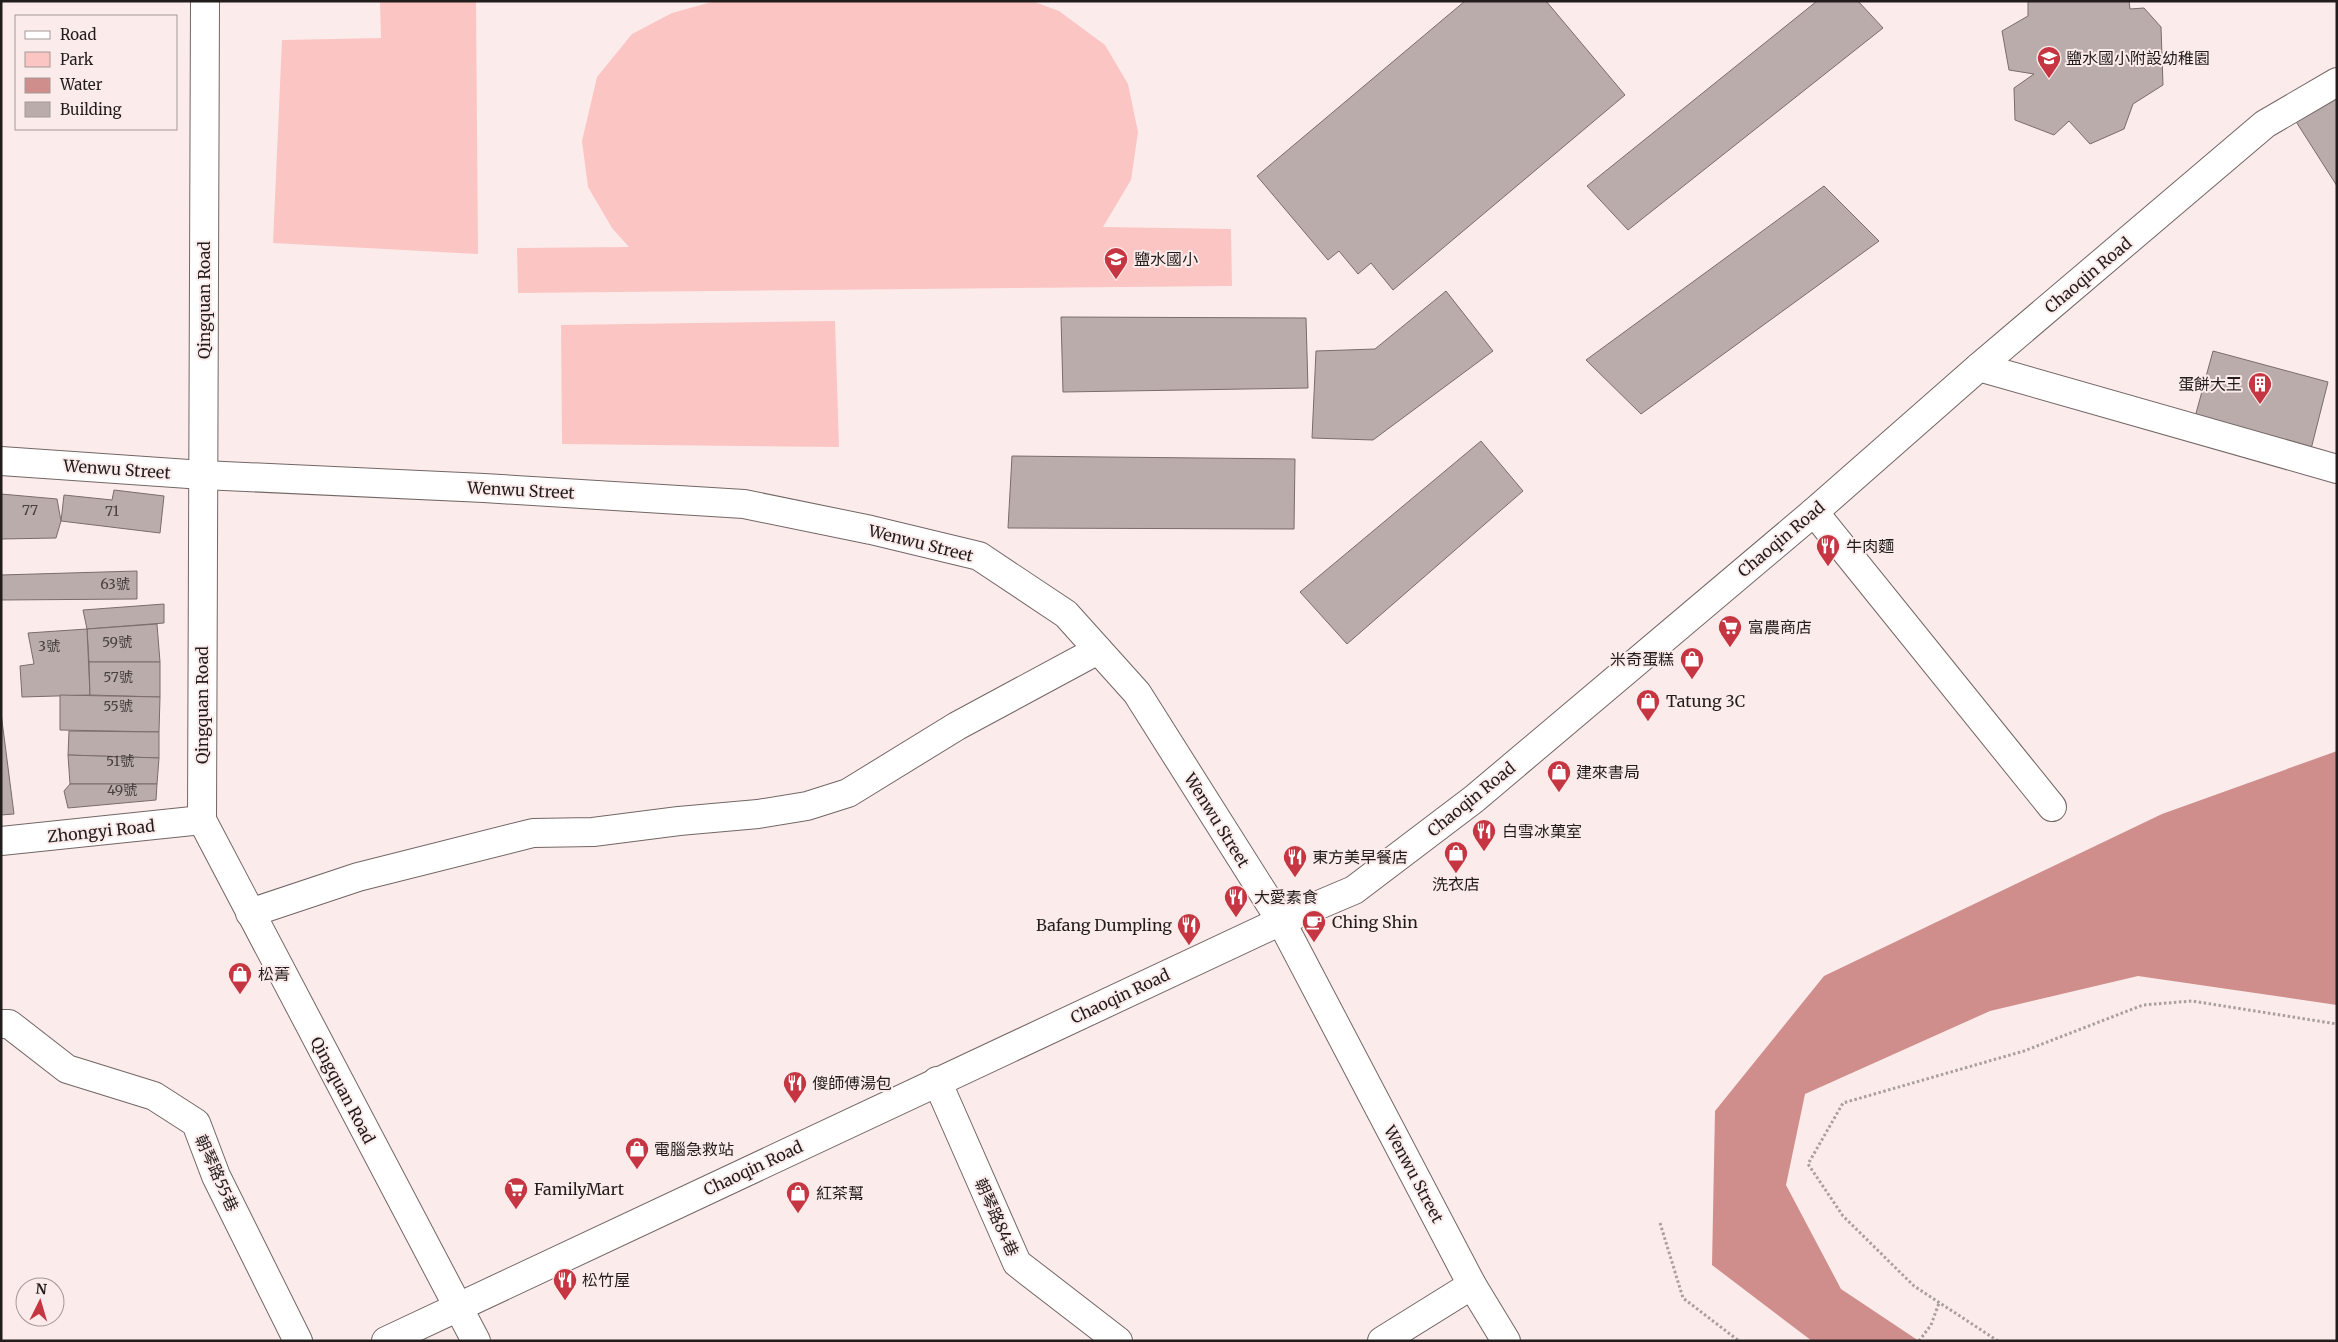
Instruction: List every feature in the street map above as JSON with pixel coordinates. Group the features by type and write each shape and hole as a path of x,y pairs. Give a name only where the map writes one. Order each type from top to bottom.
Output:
{"street":[{"name":"Qingquan Road","path":"205,1 202,820 476,1341"},
{"name":"Chaoqin Road","path":"386,1341 937,1081 1281,921 1354,890 1474,799 1814,512 1979,367 2265,124 2337,82"},
{"path":"1979,367 2337,469"},
{"name":"Wenwu Street","path":"1,460 203,475 484,488 754,506 871,530 979,556 1066,614 1136,693 1281,921 1472,1285 1506,1341"},
{"path":"1814,512 2052,807"},
{"path":"250,913 358,878 533,833 593,832 679,821 758,814 807,806 848,793 957,726 1098,650"},
{"name":"Zhongyi Road","path":"1,842 202,820"},
{"name":"朝琴路55巷","path":"1,1024 9,1024 67,1068 154,1096 196,1123 216,1176 298,1341"},
{"name":"朝琴路84巷","path":"937,1081 1017,1263 1118,1341"},
{"path":"1382,1341 1472,1285"}],"path":[{"path":"1998,1341 1914,1286 1843,1216 1808,1164 1843,1103 2024,1051 2143,1006 2192,1002 2337,1024"},
{"path":"1660,1223 1683,1298 1739,1341"},
{"path":"1919,1341 1931,1325 1939,1303"}],"green space":[{"path":"380,1 476,1 478,254 273,243 282,40 381,38"},
{"path":"715,1 1032,1 1059,11 1105,45 1128,84 1138,132 1131,180 1103,227 1231,229 1232,286 518,293 517,248 629,247 612,228 588,187 582,141 597,77 632,34 672,13"},
{"path":"835,321 839,447 562,444 561,325"}],"water":[{"path":"2337,751 2337,1005 2138,976 1990,1011 1805,1094 1786,1185 1841,1289 1919,1341 1812,1341 1712,1265 1715,1111 1824,976 2162,814"}],"building":[{"path":"1465,1 1546,1 1625,95 1393,290 1371,263 1358,274 1339,251 1328,260 1257,176"},
{"path":"1817,1 1858,1 1883,28 1628,230 1587,186"},
{"path":"2028,1 2129,1 2130,9 2144,8 2161,27 2163,85 2133,104 2124,129 2090,144 2069,121 2054,135 2015,120 2014,88 2034,74 2009,70 2002,31 2028,16"},
{"path":"2337,82 2337,186 2288,109"},
{"path":"1824,186 1879,241 1641,414 1586,360"},
{"path":"1446,291 1493,351 1373,440 1312,438 1316,351 1375,349"},
{"path":"1061,317 1306,318 1308,388 1063,392"},
{"name":"蛋餅大王","path":"2213,351 2328,382 2308,461 2192,428"},
{"path":"1481,441 1523,491 1347,644 1300,592"},
{"path":"1012,456 1295,459 1294,529 1008,528"},
{"path":"114,490 164,496 160,533 61,521 64,495 112,500"},
{"path":"1,494 57,499 61,521 56,538 1,539"},
{"path":"137,571 137,599 1,600 1,575"},
{"path":"164,604 164,623 87,629 83,610"},
{"path":"157,624 160,662 89,662 87,629"},
{"path":"87,629 90,695 22,697 20,666 34,664 28,633"},
{"path":"89,662 160,662 160,697 90,695"},
{"path":"60,695 160,697 159,732 60,730"},
{"path":"1,713 14,814 1,815"},
{"path":"69,731 159,732 159,758 68,755"},
{"path":"68,755 159,758 157,784 70,784"},
{"path":"70,784 157,784 156,800 68,808 64,791"}],"place":[{"name":"鹽水國小附設幼稚園","path":"2049,79"},
{"name":"鹽水國小","path":"1116,280"},
{"name":"蛋餅大王","path":"2260,405"},
{"name":"牛肉麵","path":"1828,567"},
{"name":"富農商店","path":"1730,648"},
{"name":"米奇蛋糕","path":"1692,680"},
{"name":"Tatung 3C","path":"1648,722"},
{"name":"建來書局","path":"1559,793"},
{"name":"白雪冰菓室","path":"1484,852"},
{"name":"洗衣店","path":"1456,874"},
{"name":"東方美早餐店","path":"1295,878"},
{"name":"大愛素食","path":"1236,918"},
{"name":"Ching Shin","path":"1314,943"},
{"name":"Bafang Dumpling","path":"1189,946"},
{"name":"松菁","path":"240,995"},
{"name":"傻師傅湯包","path":"795,1104"},
{"name":"電腦急救站","path":"637,1170"},
{"name":"FamilyMart","path":"516,1210"},
{"name":"紅茶幫","path":"798,1214"},
{"name":"松竹屋","path":"565,1301"}]}
